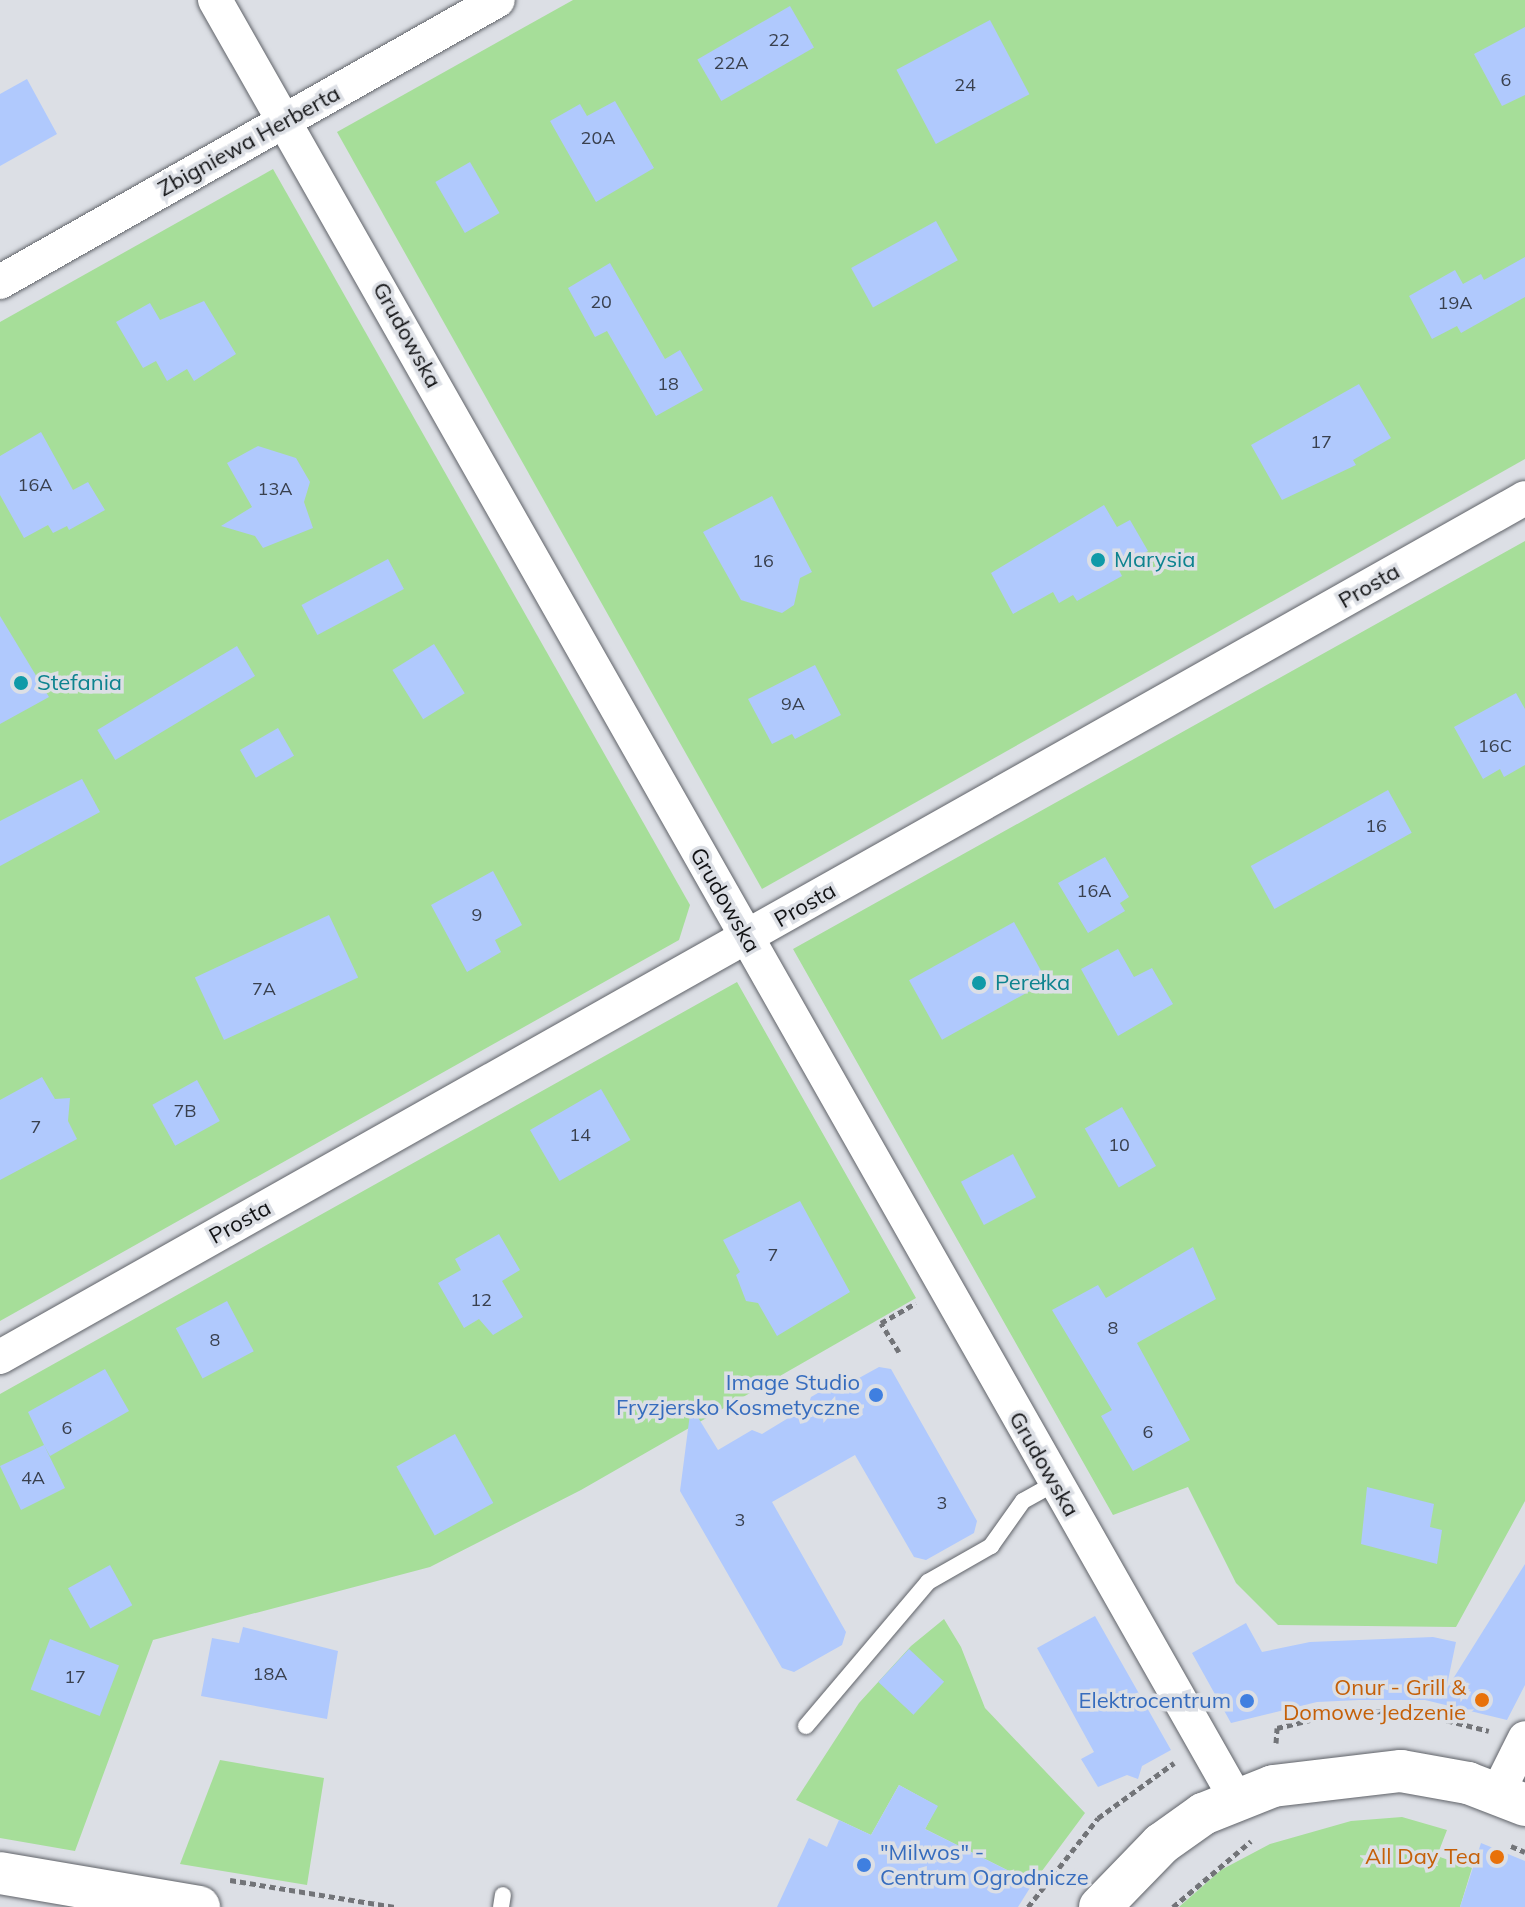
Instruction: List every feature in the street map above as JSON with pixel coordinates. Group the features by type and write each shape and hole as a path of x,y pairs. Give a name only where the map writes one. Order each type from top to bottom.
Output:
{"street":[{"name":"Grudowska","path":"215,0 1236,1799"},
{"name":"Zbigniewa Herberta","path":"0,282 498,0"},
{"name":"Prosta","path":"0,1357 1525,498"},
{"path":"1100,1907 1161,1844 1203,1814 1236,1799 1294,1783 1391,1772 1444,1777 1512,1799 1513,1737"},
{"path":"0,1873 199,1907"}],"lane":[{"path":"806,1726 928,1582 991,1546 1023,1501 1055,1483"}],"path":[{"path":"899,1352 881,1323 927,1296"},
{"path":"1277,1728 1335,1714 1383,1711 1418,1713 1513,1737"},
{"path":"1028,1907 1098,1818 1188,1756"},
{"path":"1173,1907 1216,1866 1258,1836"},
{"path":"1503,1842 1525,1852"}],"green space":[{"path":"573,0 1525,0 1525,459 762,889 337,132"},
{"path":"273,169 690,905 679,940 0,1321 0,322"},
{"path":"1525,541 1525,1501 1456,1627 1278,1625 1236,1583 1188,1487 1113,1515 793,949"},
{"path":"737,982 916,1298 581,1490 430,1567 153,1640 75,1851 0,1838 0,1394"},
{"path":"944,1619 961,1647 985,1708 1085,1813 1033,1883 925,1829 937,1806 899,1785 871,1835 796,1800 859,1703 911,1646"},
{"path":"220,1760 324,1778 307,1885 180,1864"},
{"path":"1402,1817 1447,1830 1437,1856 1472,1868 1460,1907 1179,1907 1221,1870 1270,1844 1351,1821"}],"building":[{"path":"790,6 814,48 721,101 697,60"},
{"path":"990,20 1029,94 936,144 896,70"},
{"path":"1525,27 1525,95 1502,106 1474,54"},
{"path":"27,79 57,134 0,166 0,94"},
{"path":"615,101 654,168 596,202 550,121 580,104 587,116"},
{"path":"470,162 500,213 465,233 435,182"},
{"path":"936,221 958,260 873,307 851,268"},
{"path":"1525,257 1525,297 1461,333 1457,326 1432,339 1409,296 1455,270 1463,284 1481,274 1484,280"},
{"path":"610,263 665,359 680,350 703,390 656,416 607,331 595,337 568,288"},
{"path":"204,301 236,354 194,381 187,369 167,381 156,361 143,368 116,322 150,303 160,320"},
{"path":"1359,384 1391,438 1353,460 1356,465 1282,500 1251,445"},
{"path":"41,432 73,490 88,482 105,510 69,530 67,526 53,533 48,525 24,538 0,495 0,456"},
{"path":"258,446 296,458 310,482 304,502 313,528 263,548 255,536 221,526 252,507 227,463"},
{"path":"772,496 812,572 800,578 794,605 782,613 741,600 703,532"},
{"path":"1104,505 1117,527 1130,520 1148,551 1118,568 1122,576 1077,601 1073,595 1059,603 1053,592 1013,614 991,573"},
{"path":"388,559 404,589 317,635 301,605"},
{"name":"Stefania","path":"0,616 49,697 0,724"},
{"path":"434,644 465,693 423,719 392,670"},
{"path":"237,646 255,676 115,760 97,730"},
{"path":"815,665 841,715 795,739 792,734 772,744 748,699"},
{"path":"1516,693 1525,709 1525,765 1504,777 1500,769 1483,779 1454,727"},
{"path":"278,728 294,756 256,778 240,750"},
{"path":"82,779 100,812 0,866 0,821"},
{"path":"1388,790 1412,833 1274,909 1251,866"},
{"path":"1105,857 1129,897 1120,903 1125,911 1088,933 1058,883"},
{"path":"493,871 522,925 495,940 501,952 467,972 431,905"},
{"path":"329,915 358,978 224,1040 195,978"},
{"name":"Perełka","path":"1014,922 1047,981 942,1040 909,980"},
{"path":"1118,949 1134,977 1152,968 1173,1004 1118,1036 1081,969"},
{"path":"42,1077 55,1099 70,1098 68,1121 77,1139 0,1180 0,1100"},
{"path":"197,1080 220,1121 175,1146 152,1105"},
{"path":"601,1089 630,1140 559,1181 530,1130"},
{"path":"1122,1107 1156,1166 1119,1187 1085,1128"},
{"path":"1013,1154 1036,1197 984,1225 961,1182"},
{"path":"800,1201 850,1292 777,1336 758,1303 746,1301 736,1275 740,1272 723,1240"},
{"path":"499,1234 520,1270 502,1281 523,1317 493,1335 479,1319 464,1328 438,1283 461,1270 455,1259"},
{"path":"1193,1247 1216,1299 1137,1343 1190,1440 1133,1471 1101,1416 1112,1410 1052,1310 1098,1285 1106,1298"},
{"path":"227,1301 254,1351 203,1379 176,1328"},
{"path":"879,1367 891,1369 977,1521 974,1533 926,1560 914,1557 855,1455 772,1502 846,1632 842,1645 794,1672 782,1668 680,1491 691,1406 718,1450 752,1430 762,1434 808,1406 811,1397 830,1386 839,1389"},
{"path":"105,1369 129,1411 50,1456 28,1412"},
{"path":"455,1434 493,1503 435,1536 396,1466"},
{"path":"44,1445 65,1488 21,1510 0,1466"},
{"path":"1367,1487 1434,1504 1430,1527 1442,1530 1437,1564 1361,1544"},
{"path":"1525,1564 1525,1685 1507,1720 1425,1700 1359,1700 1317,1702 1231,1723 1192,1653 1246,1623 1262,1652 1310,1642 1433,1637 1456,1642 1446,1690"},
{"path":"110,1565 132,1605 90,1629 68,1588"},
{"path":"1095,1616 1171,1750 1142,1766 1138,1779 1127,1775 1098,1787 1081,1759 1094,1752 1037,1648"},
{"path":"243,1627 338,1651 327,1719 201,1696 212,1638 239,1643"},
{"path":"50,1639 119,1666 100,1716 31,1689"},
{"path":"909,1649 944,1682 913,1715 878,1682"},
{"name":"\"Milwos\" - Centrum Ogrodnicze","path":"899,1785 938,1806 925,1829 1033,1883 1018,1907 777,1907 809,1838 827,1847 839,1820 871,1835"},
{"path":"1481,1843 1525,1861 1525,1907 1460,1907"}],"place":[{"name":"Marysia","path":"1098,560"},
{"name":"Stefania","path":"21,683"},
{"name":"Perełka","path":"979,983"},
{"name":"Image Studio Fryzjersko Kosmetyczne","path":"876,1395"},
{"name":"Onur - Grill & Domowe Jedzenie","path":"1482,1700"},
{"name":"Elektrocentrum","path":"1247,1701"},
{"name":"All Day Tea","path":"1497,1857"},
{"name":"\"Milwos\" - Centrum Ogrodnicze","path":"864,1865"}]}
